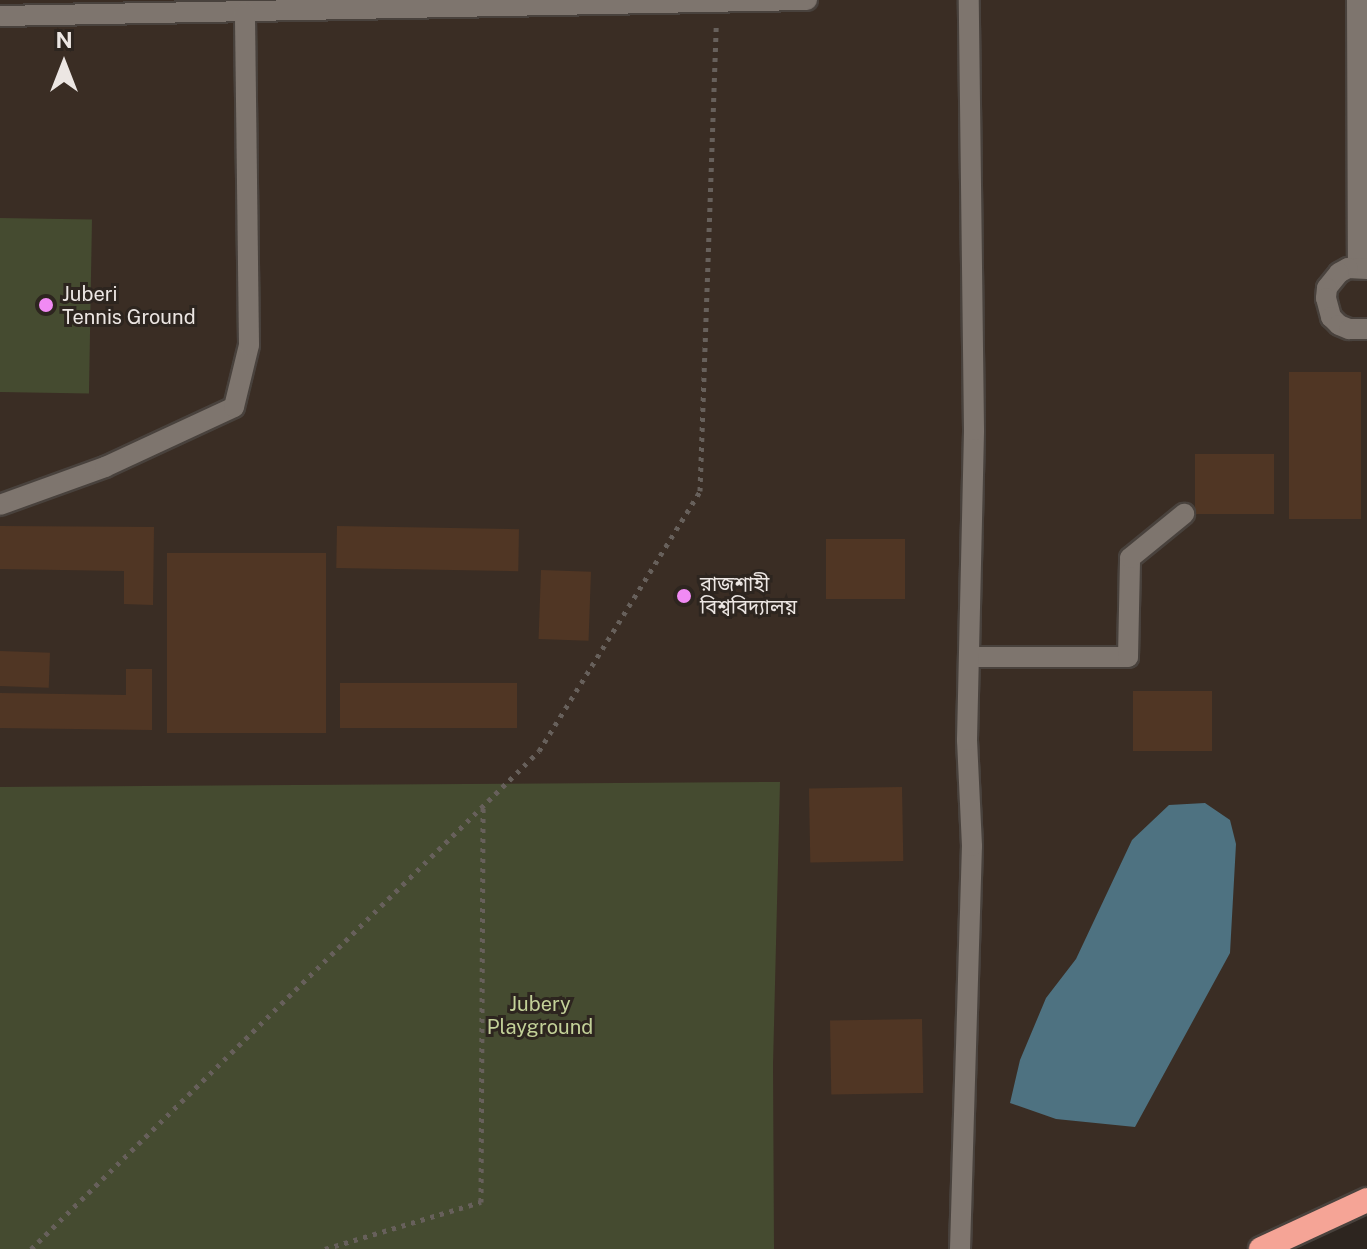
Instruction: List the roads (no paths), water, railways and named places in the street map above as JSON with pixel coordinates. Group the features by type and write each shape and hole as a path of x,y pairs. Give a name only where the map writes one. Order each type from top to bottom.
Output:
{"highway":[{"path":"1261,1249 1367,1200"}],"street":[{"path":"0,16 807,0"},
{"path":"960,1249 972,846 967,740 974,430 969,0"},
{"path":"1357,0 1362,268 1348,268 1332,279 1327,288 1327,307 1339,325 1349,329 1367,329"},
{"path":"0,505 105,467 234,407 249,345 245,12"},
{"path":"969,657 1128,657 1130,558 1184,514"}],"water":[{"path":"1205,803 1230,820 1236,844 1230,953 1135,1127 1056,1119 1010,1103 1020,1060 1046,998 1076,959 1132,840 1169,805"}],"place":[{"name":"Juberi Tennis Ground","path":"46,305"},
{"name":"রাজশাহী বিশ্ববিদ্যালয়","path":"684,596"}],"park label":[{"name":"Jubery Playground","path":"540,1016"}]}
